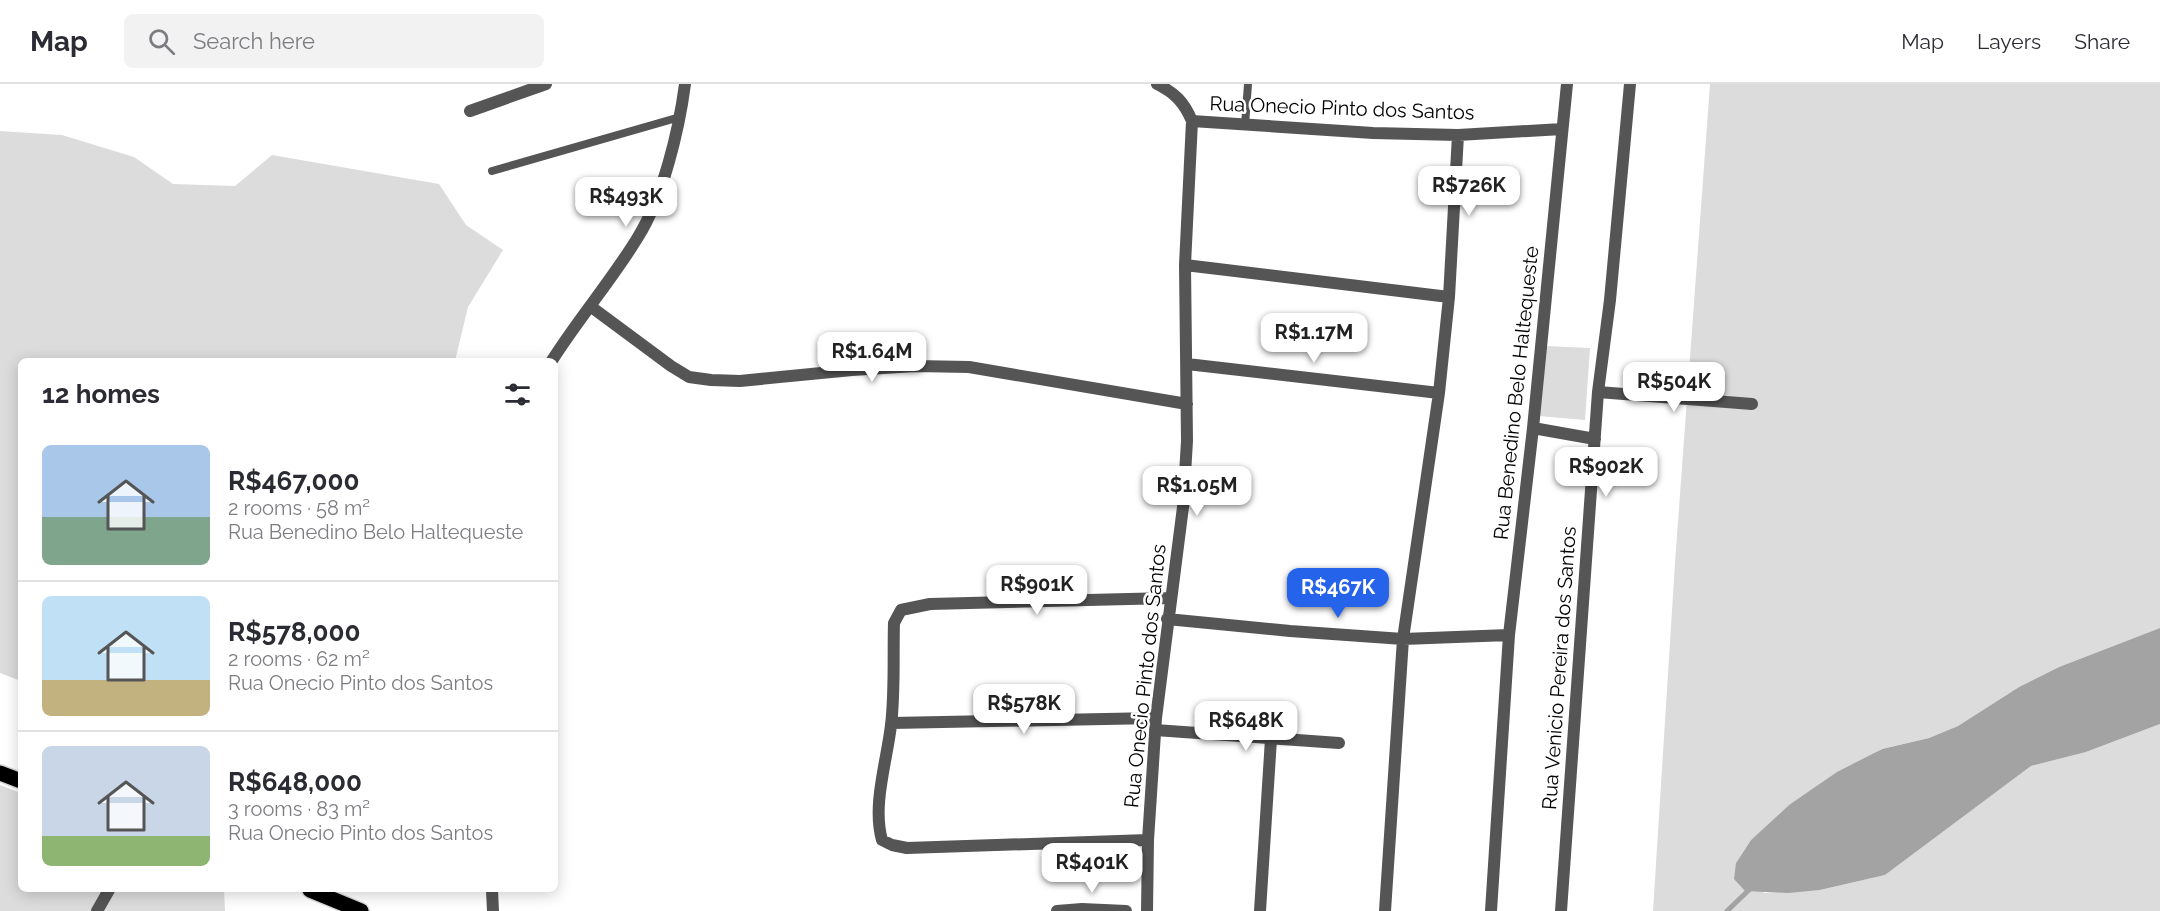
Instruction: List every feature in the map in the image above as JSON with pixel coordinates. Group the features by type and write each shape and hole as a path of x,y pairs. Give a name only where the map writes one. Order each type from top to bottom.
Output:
{"main road":[{"path":"0,773 18,780"},
{"path":"315,892 361,911"}],"street":[{"path":"470,111 546,84"},
{"path":"554,358 639,236 655,201 680,117 685,84"},
{"name":"Rua Onecio Pinto dos Santos","path":"1148,911 1148,840 1155,724 1183,507 1187,441 1185,265 1192,121 1185,105 1174,93 1157,84"},
{"name":"Rua Benedino Belo Haltequeste","path":"1491,911 1509,635 1533,428 1567,84"},
{"name":"Rua Venicio Pereira dos Santos","path":"1561,911 1598,392 1610,300 1630,84"},
{"name":"Rua Onecio Pinto dos Santos","path":"1192,121 1373,133 1458,135 1562,129"},
{"path":"1385,911 1403,639 1439,393 1449,297 1458,135"},
{"path":"1185,265 1449,297"},
{"path":"590,306 689,377 740,381 915,366 969,367 1187,404"},
{"path":"1187,364 1439,393"},
{"path":"1598,392 1752,404"},
{"path":"1533,428 1595,439"},
{"path":"1148,840 906,848 882,840 878,812 892,723 894,623 901,610 930,603 1170,598"},
{"path":"1167,619 1403,639 1509,635"},
{"path":"892,723 1155,724 1271,740 1339,743"},
{"path":"1260,911 1271,740"},
{"path":"97,911 108,892"},
{"path":"492,892 492,911"},
{"path":"1057,911 1082,909 1126,911"}],"lane":[{"path":"1245,125 1248,84"},
{"path":"492,171 680,117"}],"shaded area":[{"path":"1710,84 2160,84 2160,628 2059,667 2019,687 1958,726 1929,738 1881,749 1789,805 1751,840 1736,863 1764,893 1820,890 1885,875 2031,766 2086,752 2160,724 2160,911 1653,911 1675,563"},
{"path":"0,131 62,135 134,157 173,184 235,186 272,155 439,184 466,225 503,250 468,307 456,358 18,358 18,680 0,673"},
{"path":"1545,346 1590,348 1585,420 1539,416"},
{"path":"2160,628 2160,724 2086,752 2031,766 1885,875 1820,890 1788,893 1745,891 1734,879 1736,863 1751,840 1789,805 1837,772 1882,749 1929,738 1958,726 2019,687 2059,667"},
{"path":"0,785 18,792 18,892 224,892 225,911 0,911"}],"waterway":[{"path":"1727,911 1752,887"}]}
